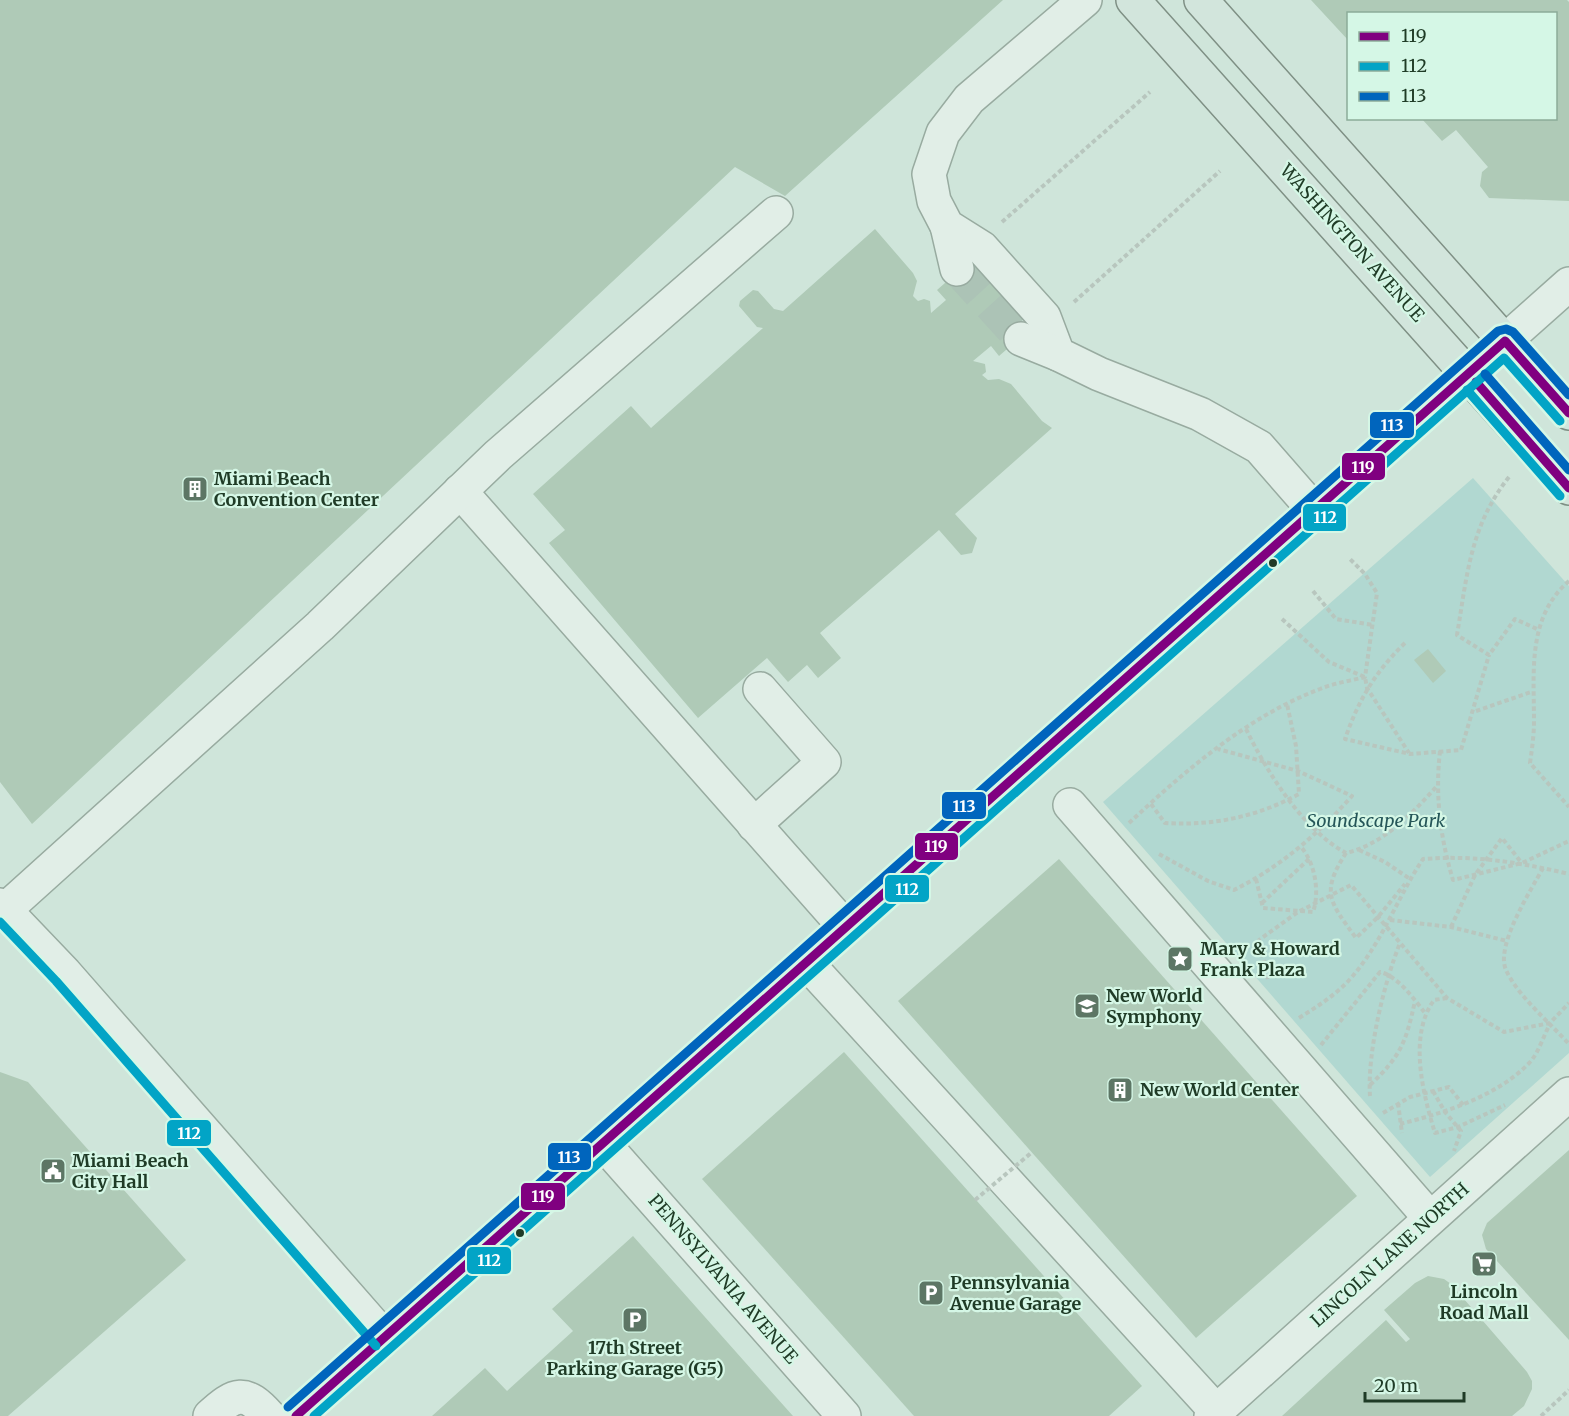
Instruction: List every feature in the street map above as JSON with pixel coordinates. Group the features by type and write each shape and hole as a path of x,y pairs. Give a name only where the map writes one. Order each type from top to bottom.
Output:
{"main road":[{"name":"WASHINGTON AVENUE","path":"1133,0 1569,488"},
{"path":"1202,0 1569,413"}],"street":[{"path":"957,269 947,226 934,201 929,174 943,133 969,99 1085,0"},
{"path":"385,1338 65,973 2,907 320,626 460,491 776,213"},
{"path":"947,226 982,248 1044,317 1058,354"},
{"path":"296,1416 1569,284"},
{"path":"1021,339 1099,374 1200,414 1259,447 1314,510"},
{"path":"460,491 845,927"},
{"path":"754,825 824,762 760,689"},
{"path":"1070,806 1430,1218"},
{"path":"806,962 1214,1414"},
{"name":"LINCOLN LANE NORTH","path":"1214,1414 1569,1094"},
{"name":"PENNSYLVANIA AVENUE","path":"603,1143 844,1416"},
{"path":"210,1416 228,1400 242,1396 255,1400 269,1416"}],"path":[{"path":"994,229 1150,92"},
{"path":"1066,309 1220,171"},
{"path":"1490,655 1457,635 1472,549 1491,500 1509,477"},
{"path":"1350,559 1365,574 1377,592 1365,677 1367,688 1410,754"},
{"path":"1569,581 1562,587 1537,629 1532,692 1534,721 1530,763 1569,807"},
{"path":"1313,591 1336,619 1373,625"},
{"path":"1281,619 1329,662 1365,677"},
{"path":"1405,644 1384,663 1367,688 1357,706 1345,739 1410,754 1461,750 1475,712 1490,655 1515,619 1537,629"},
{"path":"1131,829 1127,824 1218,749 1246,729 1287,704 1322,688 1365,677"},
{"path":"1475,712 1532,692"},
{"path":"1151,804 1165,823 1198,825 1234,818 1289,800 1299,794 1298,771 1287,704"},
{"path":"1246,729 1260,758 1289,800 1334,847 1346,853 1359,850 1390,832 1436,787"},
{"path":"1150,847 1182,868 1234,890 1256,879 1301,847 1352,796 1298,771 1260,758 1218,749"},
{"path":"1440,751 1436,787 1446,857 1453,880 1522,862 1569,841"},
{"path":"1451,927 1475,875 1502,838 1522,862"},
{"path":"1256,879 1263,908 1313,912 1317,901 1310,858 1301,847"},
{"path":"1359,850 1410,878"},
{"path":"1346,853 1331,876 1329,895 1356,938 1378,917 1423,859 1487,858 1522,862 1569,874"},
{"path":"1262,903 1310,858"},
{"path":"1543,868 1507,941 1505,968 1516,985 1569,1044"},
{"path":"1271,1036 1333,996 1367,957 1390,920 1410,878"},
{"path":"1273,989 1259,940 1298,912 1351,885 1447,998 1504,1032 1550,1023"},
{"path":"1390,920 1451,927 1507,941"},
{"path":"1370,1104 1369,1086 1387,974 1400,943"},
{"path":"1301,1070 1366,986 1380,972 1387,974 1425,1013"},
{"path":"1447,998 1434,1000 1425,1013 1421,1030 1425,1093 1436,1133 1458,1127 1508,1103"},
{"path":"1369,1086 1392,1064 1407,1037 1415,1001"},
{"path":"1400,1124 1464,1106 1495,1089 1532,1060 1550,1023 1569,1002"},
{"path":"1379,1116 1398,1102 1449,1087 1464,1106"},
{"path":"1433,1091 1445,1112 1461,1131 1451,1159"},
{"path":"975,1200 1031,1153"},
{"path":"1541,1416 1569,1390"}],"green space":[{"name":"Soundscape Park","path":"1473,478 1569,586 1569,1053 1430,1177 1103,802"}],"building":[{"name":"Miami Beach Convention Center","path":"0,0 1003,0 785,196 735,167 32,824 0,782"},
{"path":"1311,0 1567,0 1569,2 1569,201 1489,198 1480,186 1482,172 1488,167 1456,130 1442,141 1423,120 1557,120 1557,12 1347,12 1347,39"},
{"path":"875,229 913,273 917,281 913,296 918,301 924,299 930,301 931,313 946,300 937,290 970,261 1021,311 1018,313 1029,330 999,356 991,346 973,361 985,364 986,372 982,375 988,380 999,379 1011,384 1042,421 1052,428 955,514 977,538 972,553 961,555 939,530 820,633 841,658 818,678 807,665 788,682 767,658 698,718 549,543 565,530 533,494 631,406 651,428 763,328 757,327 739,306 740,301 753,290 758,291 774,309 783,311"},
{"path":"1428,649 1446,671 1433,683 1414,660"},
{"name":"New World Center","path":"1059,859 1357,1196 1196,1338 898,1001"},
{"name":"Pennsylvania Avenue Garage","path":"844,1052 1142,1386 1109,1416 914,1416 702,1179"},
{"name":"Miami Beach City Hall","path":"0,1072 28,1082 186,1260 8,1416 0,1416"},
{"path":"1569,1150 1569,1340 1486,1249 1482,1235 1487,1223"},
{"name":"17th Street Parking Garage (G5)","path":"633,1236 793,1416 432,1416 485,1368 507,1391 573,1331 552,1309"},
{"path":"1428,1276 1444,1279 1451,1284 1527,1372 1532,1381 1532,1389 1524,1406 1512,1416 1282,1416 1386,1320 1406,1342 1410,1339 1384,1310 1415,1283"}],"tunnel":[{"path":"957,269 1021,339"}],"transit line":[{"name":"113","path":"288,1407 1498,331 1506,329 1513,332 1569,395"},
{"name":"119","path":"296,1416 1505,341 1569,413"},
{"name":"112","path":"314,1416 1504,358 1560,421"},
{"name":"113","path":"1485,374 1569,470"},
{"name":"119","path":"1476,382 1569,488"},
{"name":"112","path":"1467,390 1560,496"},
{"name":"112","path":"0,922 56,981 376,1346"}],"place":[{"name":"Miami Beach Convention Center","path":"195,489"},
{"name":"Mary & Howard Frank Plaza","path":"1180,959"},
{"name":"New World Symphony","path":"1087,1006"},
{"name":"New World Center","path":"1120,1090"},
{"name":"Miami Beach City Hall","path":"53,1171"},
{"name":"Lincoln Road Mall","path":"1484,1264"},
{"name":"Pennsylvania Avenue Garage","path":"931,1293"},
{"name":"17th Street Parking Garage (G5)","path":"635,1320"}]}
